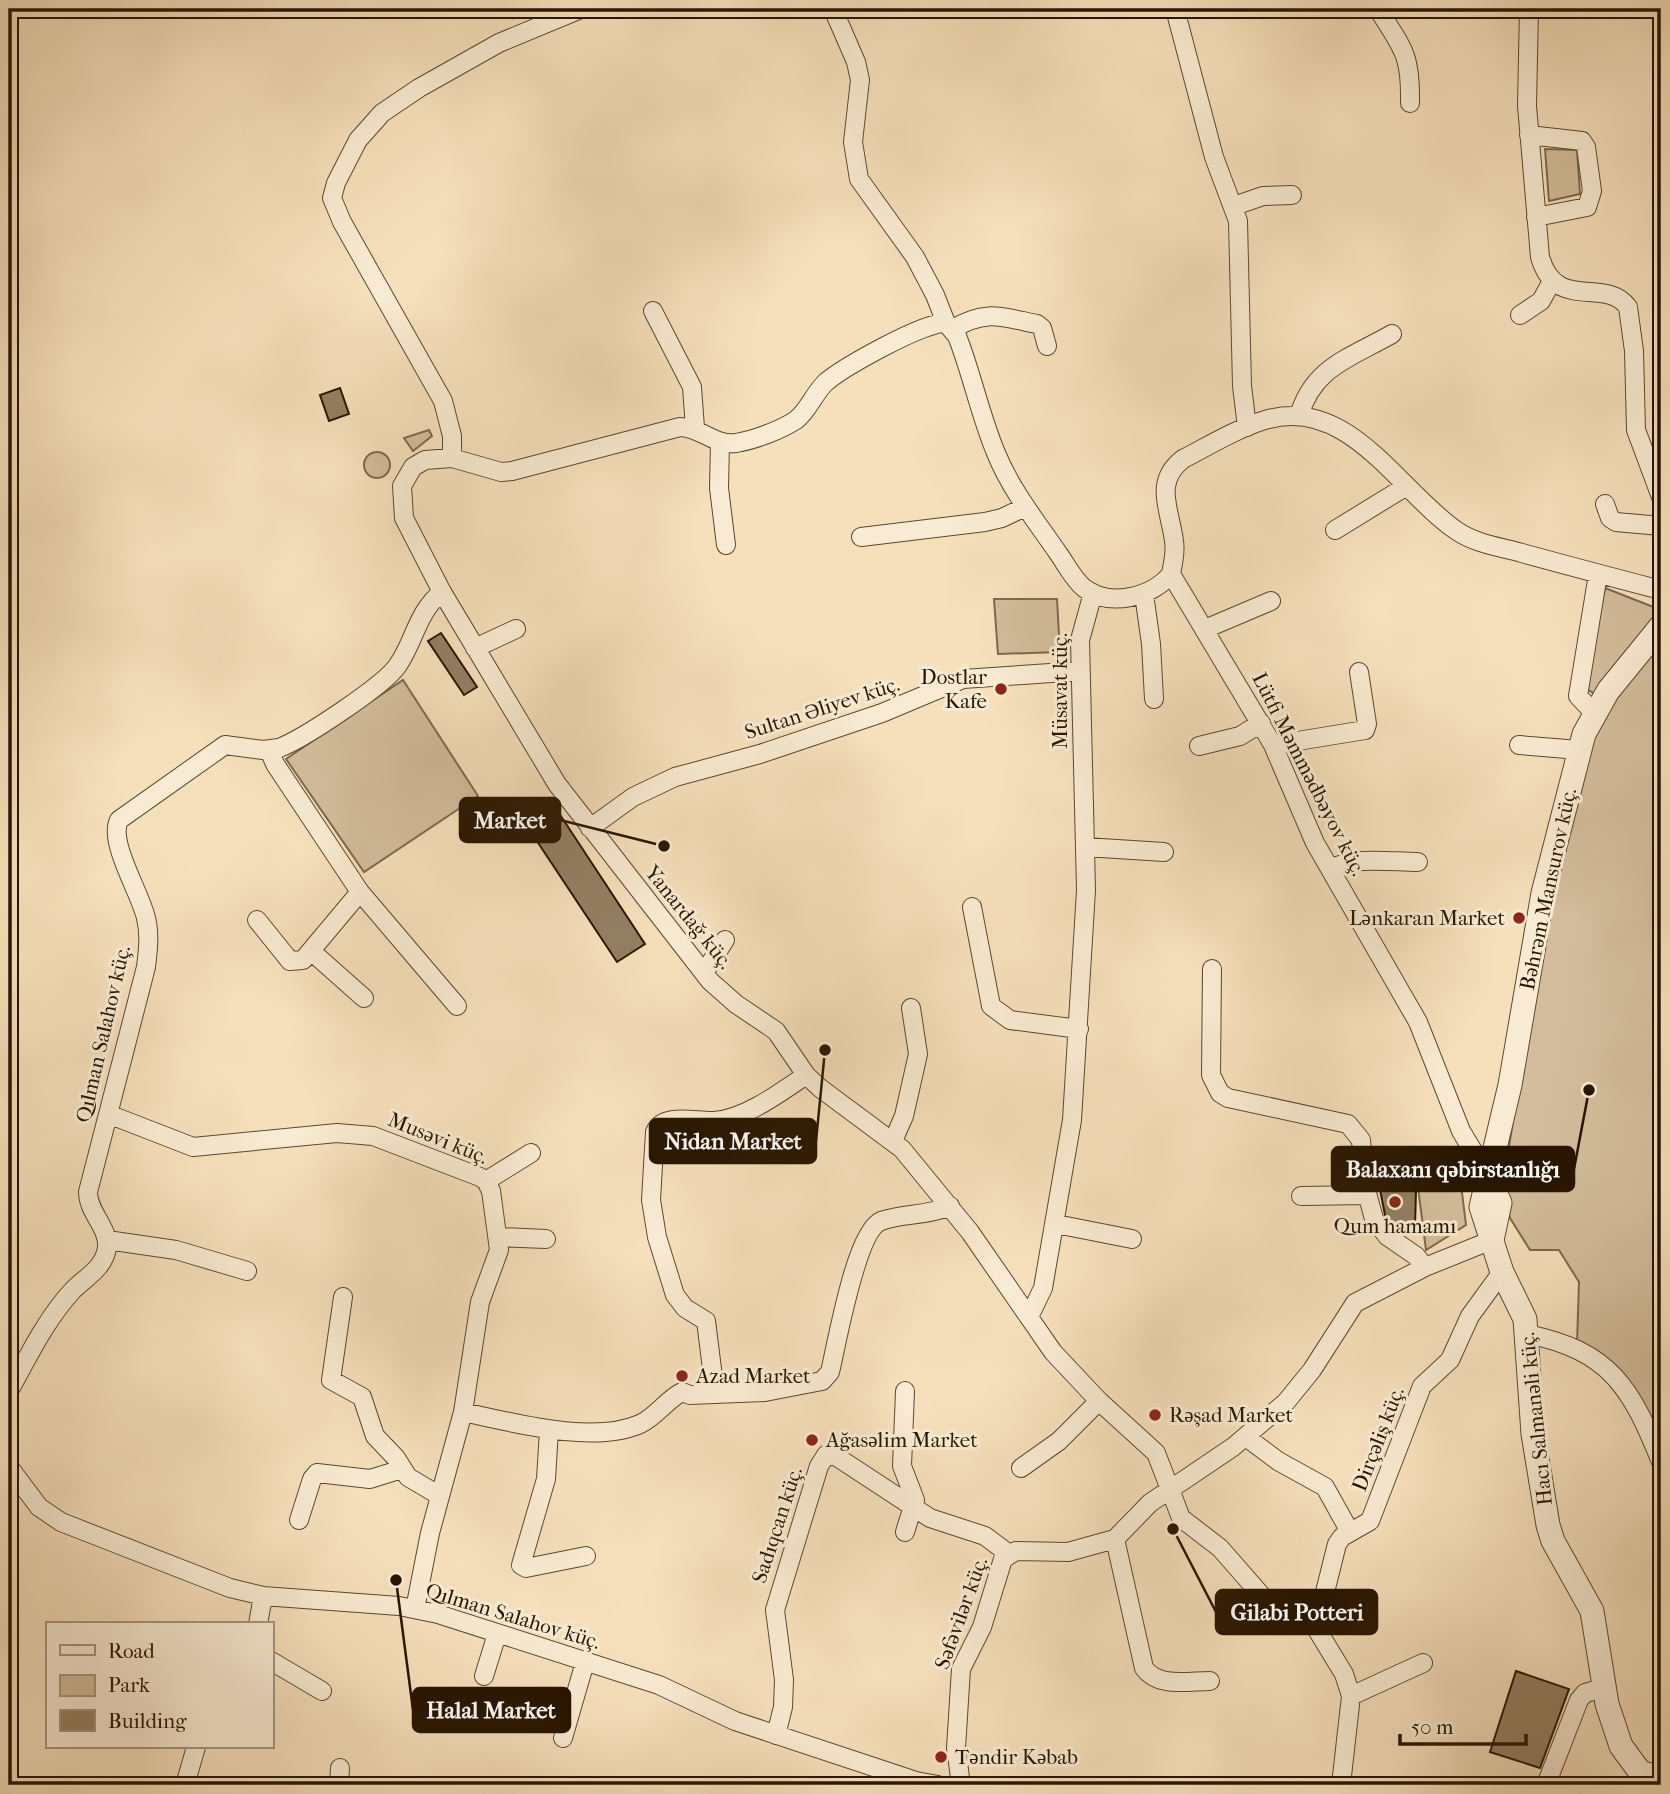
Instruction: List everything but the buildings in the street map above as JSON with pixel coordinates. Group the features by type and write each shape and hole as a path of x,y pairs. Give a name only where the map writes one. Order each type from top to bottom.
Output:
{"street":[{"path":"453,458 451,428 443,401 335,206 332,198 336,183 358,140 395,103 499,43 581,9"},
{"path":"833,9 856,62 860,80 853,142 859,179 915,257 949,326 997,456 1025,507 1076,579 1093,593 1118,598 1144,594 1163,584 1171,574 1175,543 1164,491 1168,474 1183,459 1268,419 1299,416 1334,425 1348,433 1405,487 1468,537 1661,590"},
{"path":"1175,9 1220,174 1238,221 1242,386 1247,427"},
{"path":"1378,9 1411,67 1410,103"},
{"path":"1529,9 1529,135 1540,257 1545,273 1552,281 1581,293 1614,297 1628,307 1634,351 1636,429 1661,497"},
{"path":"1529,135 1582,141 1586,147 1592,191 1587,207 1536,217"},
{"path":"1234,206 1263,195 1292,195"},
{"path":"1520,315 1541,301 1552,281"},
{"path":"653,310 692,387 695,428 720,442 740,442 789,424 799,418 833,377 926,325 949,326 991,314 1037,324 1042,328 1047,346"},
{"path":"1299,416 1305,394 1319,376 1392,334"},
{"name":"Yanardağ küç.","path":"695,428 667,430 512,471 501,472 453,458 425,460 413,467 402,486 404,518 442,592 557,784 704,973 721,992 776,1031 806,1075 820,1088 893,1141 950,1206 1054,1352 1099,1401 1156,1453 1181,1518 1220,1548 1269,1604 1289,1616 1317,1623"},
{"path":"720,442 719,488 726,545"},
{"path":"1335,530 1405,487"},
{"path":"1605,504 1610,518 1616,522 1661,526"},
{"path":"861,537 985,522 1002,518 1025,507"},
{"name":"Lütfi Məmmədbəyov küç.","path":"1171,574 1273,745 1305,823 1418,1023 1461,1132 1488,1176"},
{"path":"1594,713 1582,704 1578,696 1598,574"},
{"name":"Qılman Salahov küç.","path":"107,1240 88,1192 146,967 149,941 147,920 118,844 116,826 124,815 225,745 269,750 293,742 389,676 401,662 425,608 442,592"},
{"name":"Müsavat küç.","path":"1029,1317 1041,1298 1072,1120 1086,923 1081,626 1093,593"},
{"path":"1144,594 1151,643 1154,699"},
{"path":"1205,629 1271,601"},
{"name":"Bəhrəm Mansurov küç.","path":"1488,1176 1510,1085 1543,893 1579,750 1594,713 1661,626"},
{"path":"475,648 516,629"},
{"name":"Sultan Əliyev küç.","path":"590,828 634,797 675,777 760,754 882,713 913,702 946,683 963,679 1080,671"},
{"path":"1273,745 1365,730 1367,724 1359,672"},
{"path":"1199,746 1240,736 1261,723"},
{"path":"1519,745 1579,750"},
{"path":"269,750 275,764 360,892 457,1006"},
{"path":"1085,847 1164,852"},
{"path":"1330,869 1340,863 1418,862"},
{"path":"257,920 290,961 297,963 311,951 360,892"},
{"path":"972,907 991,1006 1010,1020 1079,1029"},
{"path":"704,973 725,940"},
{"path":"311,951 364,998"},
{"path":"1212,969 1211,1075 1214,1085 1228,1098 1348,1124 1361,1140 1370,1210 1381,1230 1416,1256 1424,1267"},
{"path":"893,1141 904,1116 918,1054 911,1008"},
{"path":"715,1393 706,1321 679,1302 657,1237 651,1200 655,1132 657,1126 669,1120 727,1118 806,1075"},
{"name":"Musəvi küç.","path":"108,1114 193,1147 337,1133 373,1136 486,1181 499,1237 496,1262 480,1302 463,1412 440,1496 415,1609"},
{"path":"486,1181 531,1153"},
{"path":"1210,1681 1161,1681 1150,1676 1144,1668 1115,1539 1140,1511 1168,1488 1246,1437 1300,1386 1355,1303 1424,1267 1492,1240 1500,1203 1488,1176"},
{"path":"1301,1196 1367,1195"},
{"path":"463,1412 549,1430 626,1429 655,1415 673,1396 682,1392 690,1395 765,1392 822,1381 830,1372 853,1276 870,1228 879,1222 937,1212 950,1206"},
{"path":"1056,1224 1132,1239"},
{"path":"499,1237 546,1239"},
{"path":"9,1391 54,1312 103,1261 107,1240 176,1250 247,1271"},
{"name":"Hacı Salmanəli küç.","path":"1492,1240 1502,1272 1520,1305 1527,1334 1532,1420 1544,1507 1553,1541 1592,1611 1604,1688 1621,1746 1645,1778"},
{"name":"Dirçəliş küç.","path":"1317,1623 1336,1544 1370,1521 1422,1386 1450,1360 1471,1316 1502,1272"},
{"path":"343,1297 331,1380 362,1397 375,1436 408,1477 440,1496"},
{"path":"1527,1334 1578,1349 1622,1382 1641,1411 1661,1462"},
{"path":"905,1391 902,1466 915,1500 915,1508 905,1532"},
{"path":"1021,1468 1059,1441 1099,1401"},
{"path":"549,1430 546,1479 521,1565 526,1568 586,1556"},
{"path":"1246,1437 1278,1461 1325,1487 1350,1532"},
{"name":"Sadıqcan küç.","path":"776,1735 784,1695 775,1628 778,1596 822,1459 826,1455 837,1457 945,1525 985,1536 1009,1554"},
{"name":"Qılman Salahov küç.","path":"9,1466 34,1502 61,1522 230,1588 263,1596 415,1609 659,1685 723,1717 916,1781 938,1785"},
{"path":"299,1520 312,1479 317,1473 370,1479 402,1469"},
{"name":"Səfəvilər küç.","path":"961,1785 956,1748 961,1669 982,1627 999,1566 1009,1554 1024,1550 1068,1552 1115,1539"},
{"path":"258,1622 263,1596"},
{"path":"1317,1623 1318,1634 1343,1674 1351,1696 1341,1785"},
{"path":"484,1676 497,1634"},
{"path":"273,1662 322,1691"},
{"path":"563,1738 585,1662"},
{"path":"1351,1696 1423,1663"},
{"path":"1546,1785 1579,1700 1585,1693 1604,1688"},
{"path":"185,1785 196,1748"}],"green space":[{"path":"1545,149 1577,150 1580,194 1549,201"},
{"path":"429,430 432,436 413,451 404,438"},
{"path":"377,452 386,456 390,465 386,474 377,478 368,474 364,465 368,456"},
{"path":"1605,588 1661,610 1661,613 1595,694 1585,688"},
{"path":"994,599 1057,599 1060,652 998,654"},
{"path":"1661,637 1661,1450 1577,1343 1579,1282 1559,1250 1530,1250 1510,1218 1503,1184 1550,889 1590,735"},
{"path":"403,680 478,796 364,872 286,759"},
{"path":"1457,1152 1466,1225 1426,1250 1414,1156"}],"place":[{"name":"Dostlar Kafe","path":"1001,689"},
{"name":"Market","path":"664,846"},
{"name":"Lənkaran Market","path":"1519,918"},
{"name":"Nidan Market","path":"825,1050"},
{"name":"Balaxanı qəbirstanlığı","path":"1589,1090"},
{"name":"Qum hamamı","path":"1395,1202"},
{"name":"Azad Market","path":"682,1376"},
{"name":"Rəşad Market","path":"1155,1415"},
{"name":"Ağasəlim Market","path":"812,1440"},
{"name":"Gilabi Potteri","path":"1173,1529"},
{"name":"Halal Market","path":"396,1580"},
{"name":"Təndir Kəbab","path":"941,1757"}]}
